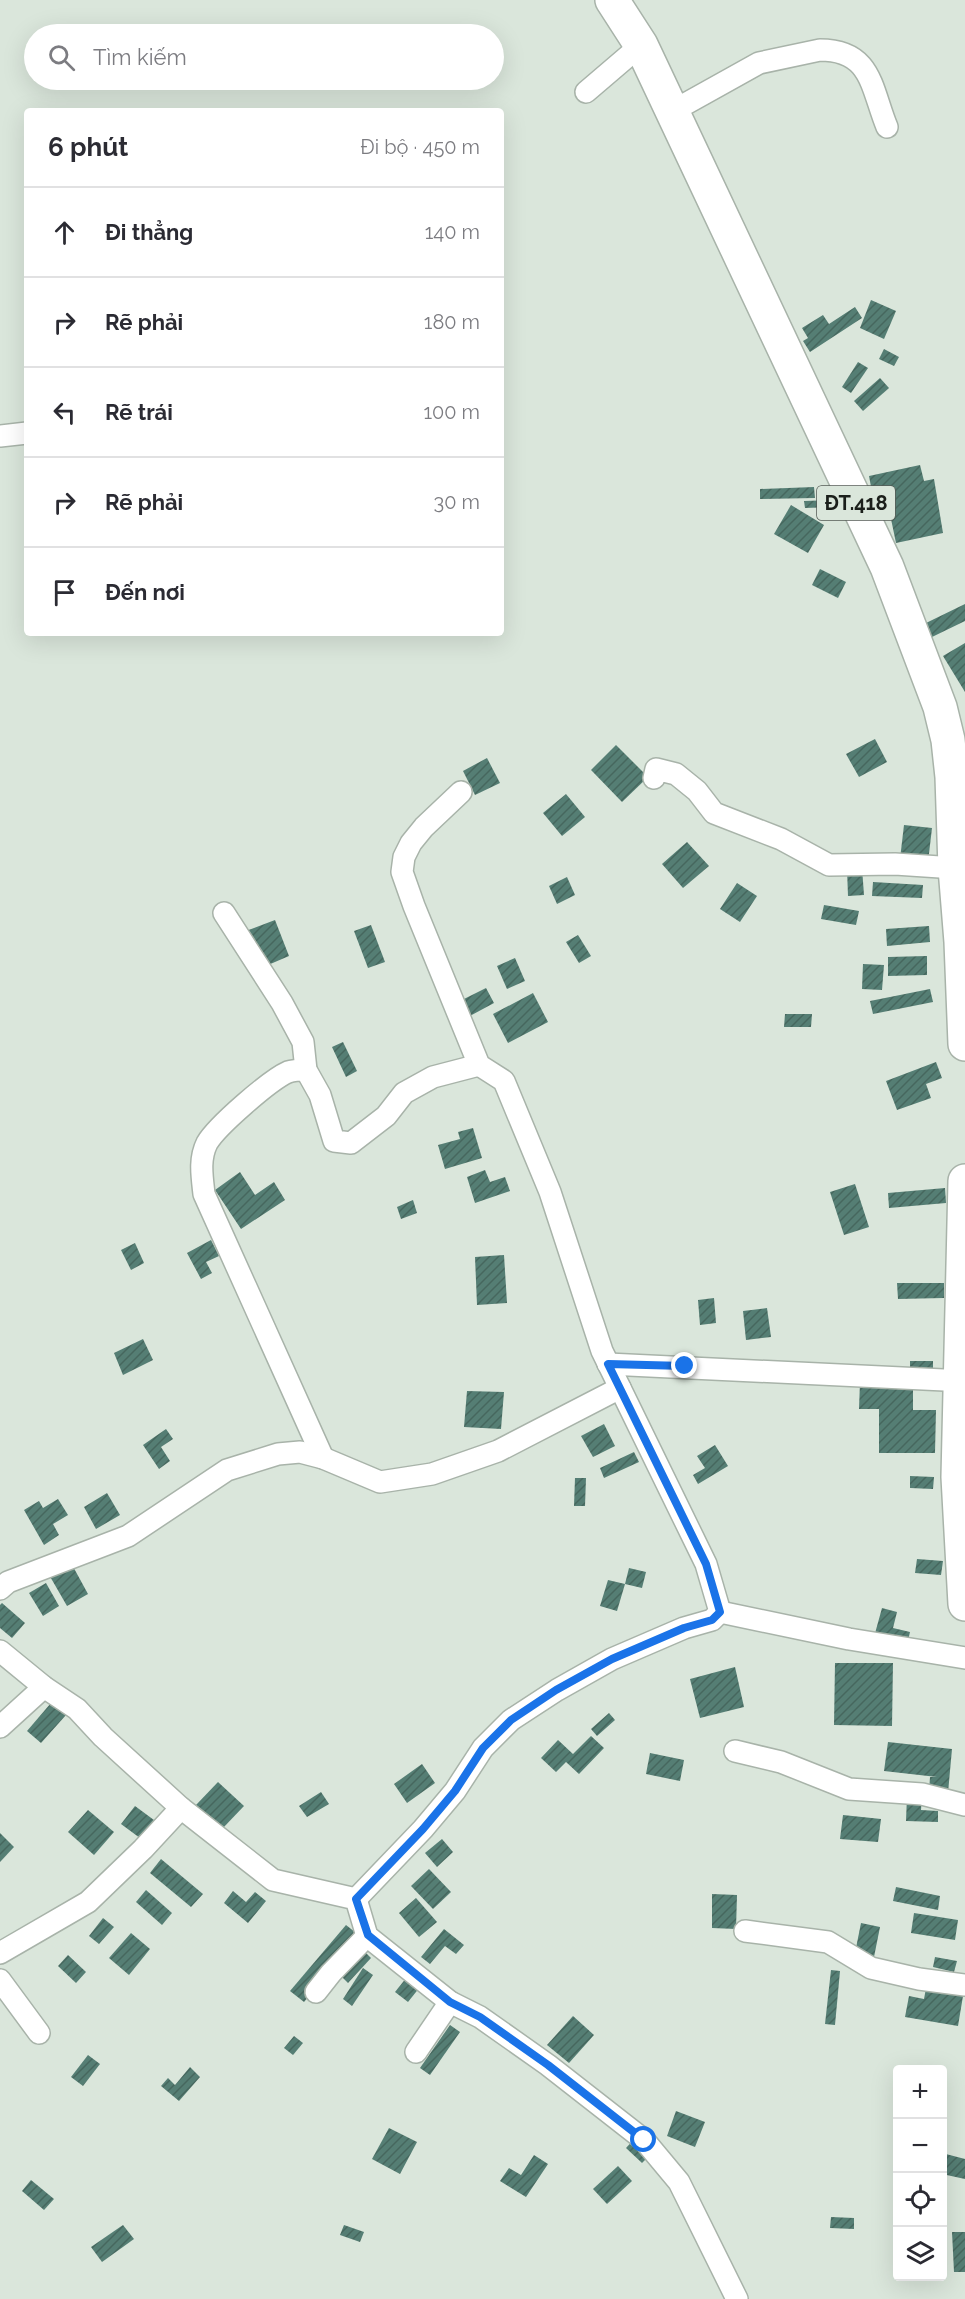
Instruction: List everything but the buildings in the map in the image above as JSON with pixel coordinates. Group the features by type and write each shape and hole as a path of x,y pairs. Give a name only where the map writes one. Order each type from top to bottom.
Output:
{"main road":[{"name":"ĐT.418","path":"612,0 641,45 887,567 940,707 959,771 955,868 963,941 965,1044"},
{"path":"965,1181 958,1477 965,1604"}],"street":[{"path":"586,92 641,45"},
{"path":"671,112 759,63 820,50 830,50 850,56 869,74 887,127"},
{"path":"0,436 24,433"},
{"path":"654,778 656,769 676,774 697,791 714,813 781,839 829,865 896,864 955,868"},
{"path":"461,792 424,827 411,843 404,857 402,872 479,1065 504,1081 550,1192 602,1351 706,1564 720,1612"},
{"path":"225,913 282,1003 303,1042 306,1070 320,1095 334,1141 351,1143 386,1116 404,1094 433,1077 479,1065"},
{"path":"306,1070 294,1070 282,1076 223,1123 207,1143 201,1163 204,1194 323,1458"},
{"path":"608,1364 962,1380"},
{"path":"0,1589 8,1582 128,1536 227,1470 278,1454 300,1452 323,1458 380,1482 432,1474 498,1451 620,1388"},
{"path":"720,1612 849,1639 965,1658"},
{"path":"356,1899 423,1829 455,1791 483,1748 511,1720 556,1690 612,1659 684,1628 712,1620 720,1612"},
{"path":"0,1651 44,1687 77,1709 103,1737 181,1808 273,1880 356,1899"},
{"path":"0,1727 44,1687"},
{"path":"735,1751 781,1762 849,1789 922,1794 965,1805"},
{"path":"0,1953 88,1902 143,1849 181,1808"},
{"path":"356,1899 368,1935 450,2002 480,2017 548,2065 644,2140 679,2182 737,2299"},
{"path":"745,1931 828,1942 871,1968 919,1979 965,1985"},
{"path":"316,1992 339,1964 368,1935"},
{"path":"0,1980 39,2032"},
{"path":"416,2052 450,2002"}],"route":[{"path":"644,2140 548,2065 480,2017 450,2002 368,1935 356,1899 423,1829 455,1791 483,1748 511,1720 556,1690 612,1659 684,1628 712,1620 720,1612 706,1564 608,1364 685,1366"}]}
